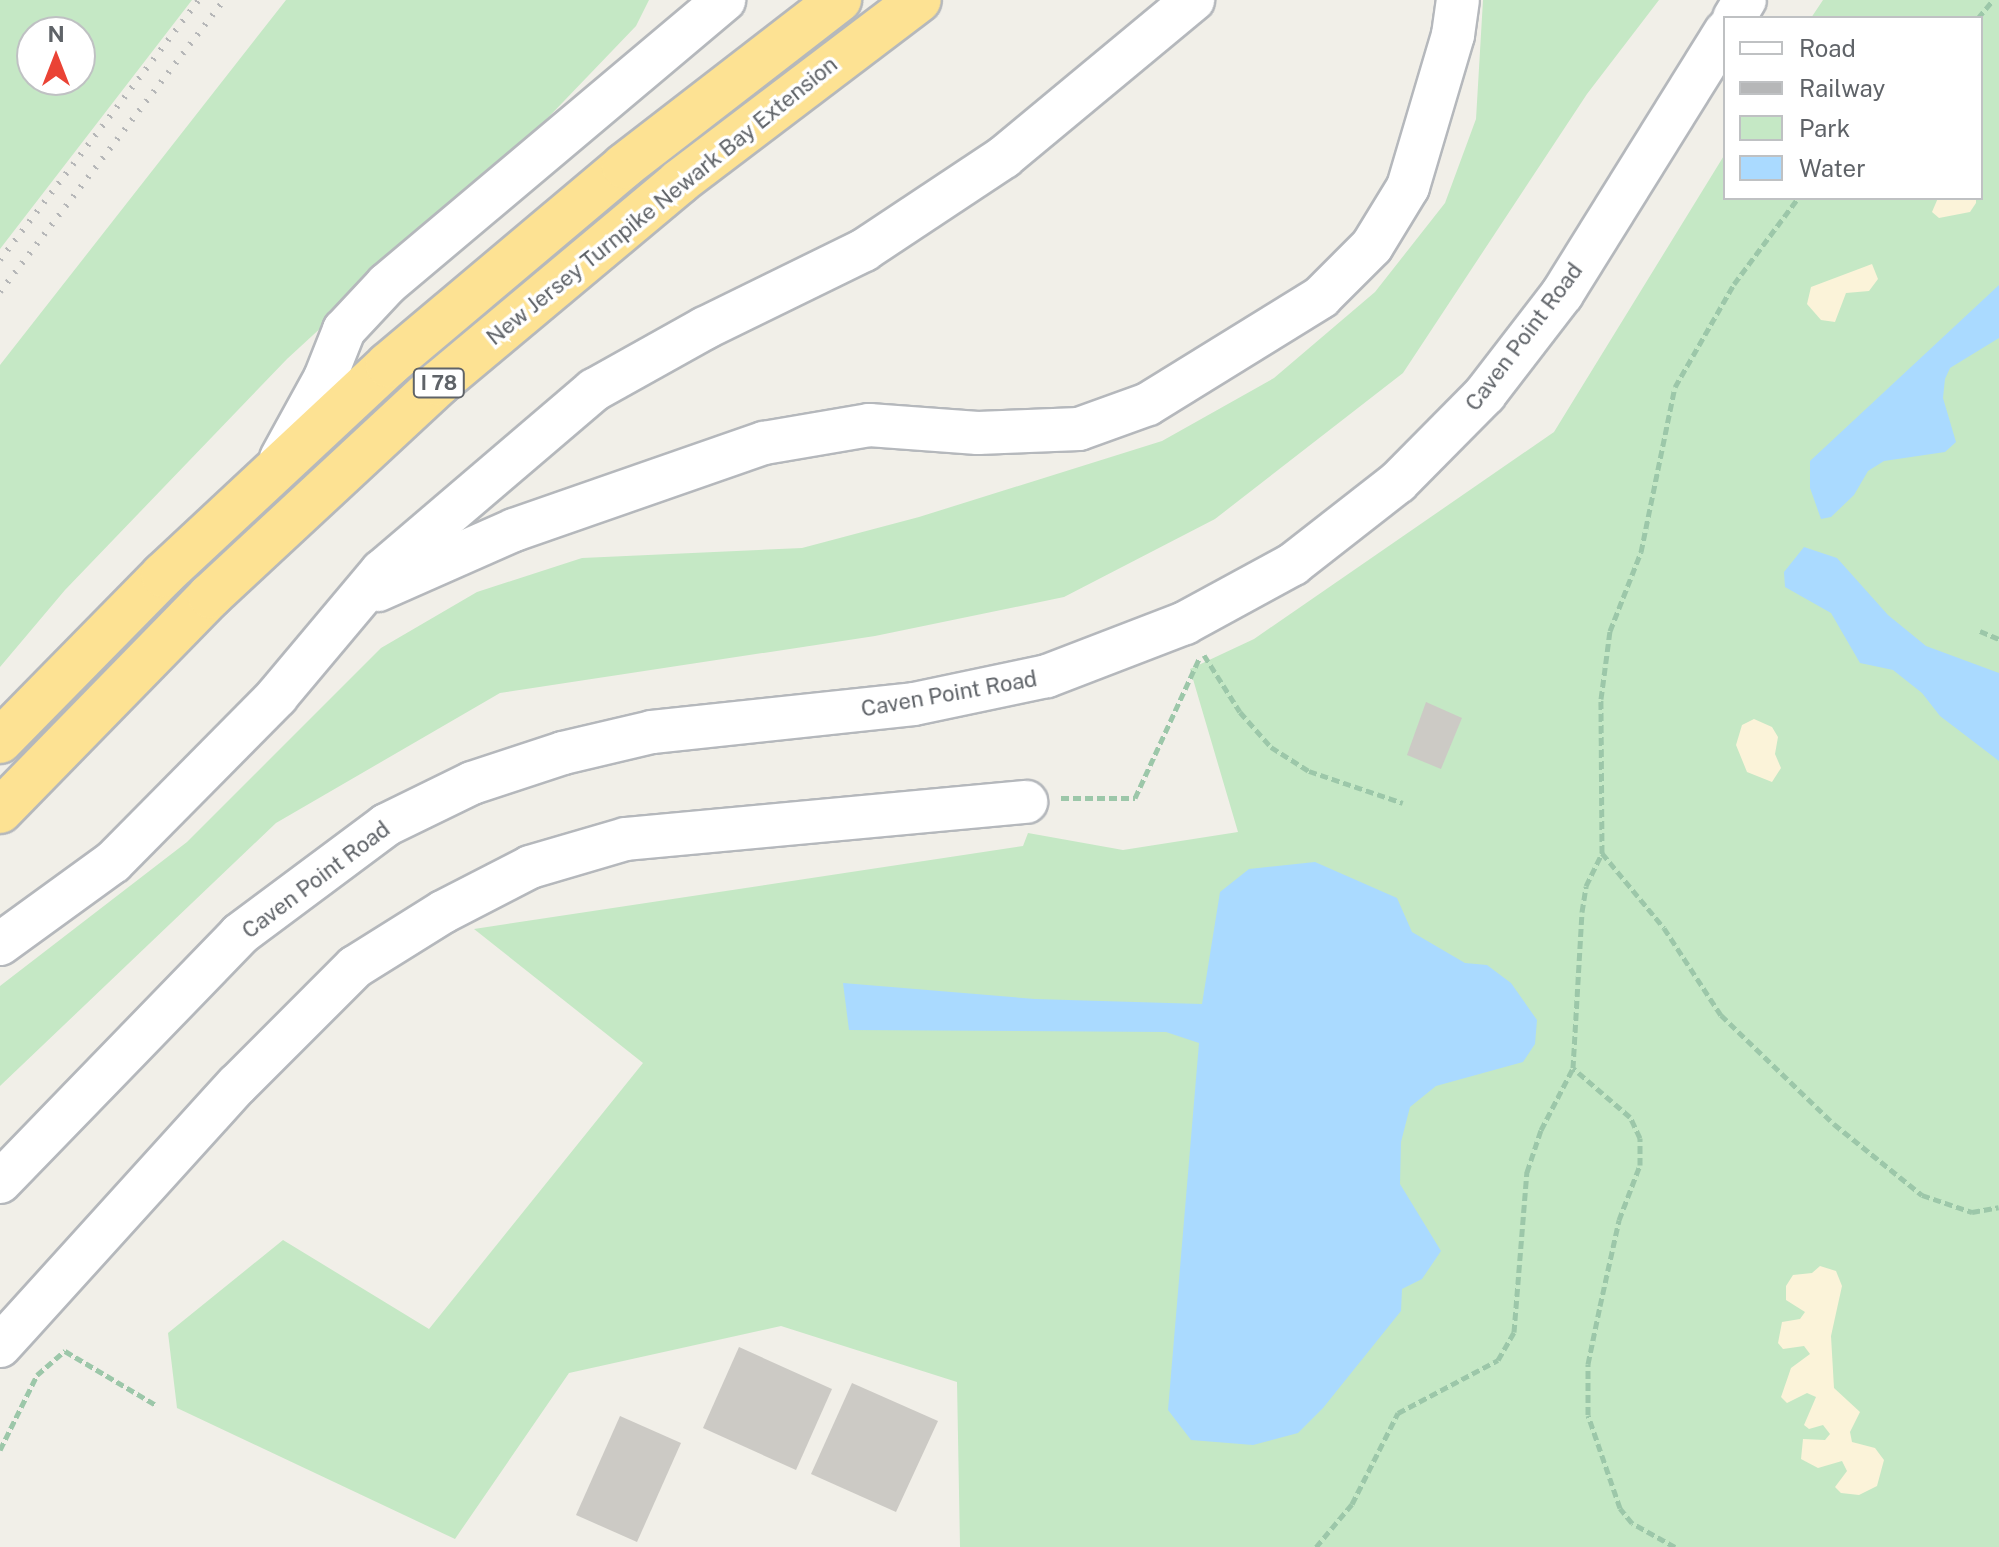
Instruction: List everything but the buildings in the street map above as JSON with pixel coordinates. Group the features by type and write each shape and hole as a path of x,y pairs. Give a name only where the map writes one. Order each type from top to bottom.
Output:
{"highway":[{"name":"I 78","path":"0,741 277,465 552,224 839,0"},
{"name":"New Jersey Turnpike Newark Bay Extension","path":"0,811 210,596 427,394 679,182 919,0"}],"street":[{"path":"277,465 325,378 344,330 387,284 724,0"},
{"path":"0,944 124,852 277,696 394,560 594,390 705,328 864,250 1004,157 1193,0"},
{"path":"359,599 514,530 764,443 869,425 978,433 1079,429 1148,404 1321,297 1372,246 1408,187 1458,0"},
{"name":"Caven Point Road","path":"0,1182 240,934 386,825 472,783 563,753 652,732 914,704 1047,676 1194,638 1398,482 1485,394 1562,294 1723,35"},
{"path":"0,1346 237,1085 355,967 443,912 530,867 626,839 873,812 1039,800"}],"path":[{"path":"1980,16 1993,0"},
{"path":"1316,1547 1352,1504 1398,1413 1498,1360 1514,1332 1527,1172 1541,1130 1573,1068 1582,912 1586,886 1602,853 1605,653 1655,498 1675,387 1734,284 1797,200"},
{"path":"1980,631 1999,639"},
{"path":"1039,800 1135,798 1194,638"},
{"path":"1194,638 1240,712 1271,747 1309,771 1403,803"},
{"path":"1602,853 1664,928 1721,1015 1834,1124 1922,1195 1972,1212 1999,1207"},
{"path":"1573,1068 1630,1117 1640,1138 1640,1165 1619,1220 1588,1364 1588,1415 1620,1508 1632,1523 1675,1547"},
{"path":"0,1450 37,1375 65,1351 156,1405"}],"green space":[{"path":"0,0 192,0 0,249"},
{"path":"286,0 649,0 636,26 540,126 287,359 65,590 0,667 0,365"},
{"path":"1483,0 1659,0 1587,94 1403,373 1215,519 1064,597 875,636 500,693 276,823 0,1086 0,986 187,842 381,648 477,592 582,558 802,548 919,517 1162,441 1274,378 1375,292 1445,203 1476,119"},
{"path":"1823,0 1999,0 1999,1547 960,1547 957,1382 781,1326 569,1373 455,1539 177,1408 168,1333 283,1240 429,1329 643,1063 474,929 1023,846 1028,833 1123,850 1238,832 1190,669 1254,639 1554,432 1723,157 1723,200 1983,200 1983,16 1812,16"}],"sand":[{"path":"1937,200 1976,200 1970,212 1939,218 1932,212"},
{"path":"1872,264 1878,279 1869,291 1846,293 1835,322 1821,320 1807,304 1811,287"},
{"path":"1754,719 1772,727 1778,737 1775,754 1781,768 1772,782 1747,772 1736,745 1742,725"},
{"path":"1820,1266 1836,1271 1842,1286 1831,1336 1834,1388 1860,1412 1850,1432 1852,1442 1875,1448 1884,1460 1877,1486 1859,1495 1841,1493 1835,1487 1847,1471 1842,1461 1818,1468 1801,1459 1803,1439 1825,1440 1830,1434 1823,1425 1809,1429 1804,1425 1816,1397 1807,1393 1787,1403 1781,1397 1791,1368 1810,1354 1804,1346 1783,1349 1778,1343 1782,1322 1800,1319 1805,1312 1786,1300 1786,1286 1793,1275 1812,1273"}],"water":[{"path":"1999,285 1999,338 1950,368 1945,379 1943,398 1956,442 1945,452 1884,461 1868,471 1854,495 1831,517 1821,519 1810,488 1810,461"},
{"path":"1804,547 1837,558 1888,615 1926,646 1999,673 1999,761 1940,716 1922,693 1893,670 1860,663 1831,613 1785,587 1784,572"},
{"path":"1315,862 1397,898 1412,932 1465,963 1487,965 1511,983 1537,1020 1535,1044 1523,1062 1436,1086 1410,1107 1401,1142 1400,1184 1441,1251 1422,1279 1402,1289 1401,1311 1323,1408 1298,1433 1253,1445 1191,1440 1168,1410 1199,1043 1166,1032 849,1030 843,983 1035,999 1202,1004 1220,892 1249,869"}],"railway":[{"path":"0,260 199,0"},
{"path":"0,292 224,0"}]}
